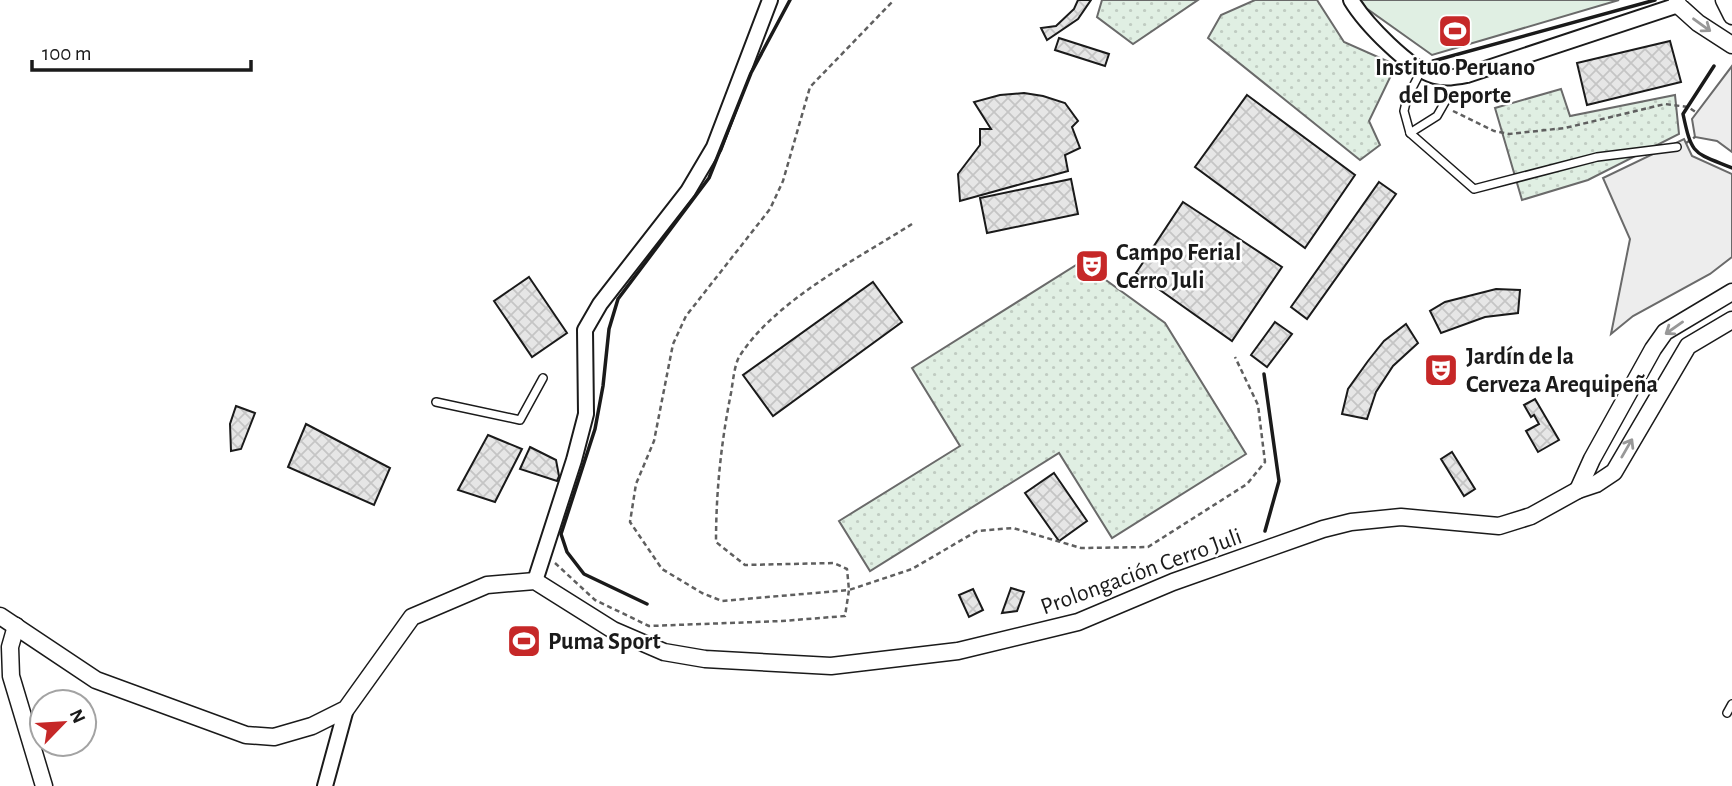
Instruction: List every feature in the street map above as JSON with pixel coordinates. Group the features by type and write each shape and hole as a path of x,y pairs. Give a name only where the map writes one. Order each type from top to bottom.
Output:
{"street":[{"path":"325,786 346,709 412,617 487,585 535,581 586,414 585,331 600,304 688,191 714,147 770,0"},
{"path":"1351,0 1363,20 1421,71 1448,78 1467,75 1678,2 1699,23 1732,45"},
{"path":"1724,0 1732,16"},
{"path":"1578,490 1598,447 1665,332 1732,292"},
{"name":"Prolongación Cerro Juli","path":"535,581 613,629 664,652 705,659 831,666 958,651 1078,622 1173,582 1289,543 1324,528 1351,522 1401,517 1499,526 1531,516 1578,490 1597,484 1614,472 1688,346 1732,320"},
{"path":"0,616 96,680 246,735 274,737 312,726 346,709"},
{"path":"16,626 9,647 11,676 44,786"}],"lane":[{"path":"1421,71 1407,98 1404,111 1410,133 1474,189 1597,158 1677,148"},
{"path":"1410,133 1437,116 1450,95"},
{"path":"436,402 520,420 543,378"},
{"path":"1727,713 1732,704"}],"path":[{"path":"894,0 810,87 783,181 770,209 685,316 673,344 654,441 636,484 630,522 662,569 702,593 723,601 849,590 912,569 977,531 1013,528 1080,548 1149,547 1247,484 1265,462 1258,405 1236,357"},
{"path":"1444,107 1494,131 1509,134 1565,128 1665,104 1688,107 1697,113"},
{"path":"544,553 595,600 649,626 845,616 849,590 847,569 834,563 745,565 716,542 716,490 726,421 738,359 762,328 799,296 912,224"}],"green space":[{"path":"1102,0 1198,0 1133,44 1097,17"},
{"path":"1255,0 1317,0 1344,42 1396,65 1369,121 1380,145 1360,160 1208,38 1221,15"},
{"name":"Instituo Peruano del Deporte","path":"1361,0 1619,0 1432,55 1366,8"},
{"path":"1561,89 1570,116 1675,95 1679,134 1588,180 1522,200 1495,108"},
{"path":"1081,262 1165,323 1246,454 1112,538 1059,453 870,571 839,521 960,446 912,368"}],"shaded area":[{"path":"1732,66 1732,152 1717,141 1695,137 1692,119"},
{"path":"1684,139 1692,156 1732,174 1732,257 1710,274 1633,316 1611,334 1630,239 1603,178"}],"building":[{"path":"1078,0 1091,0 1078,19 1047,40 1041,28 1056,26 1074,9"},
{"path":"1059,38 1109,54 1105,66 1055,50"},
{"path":"1670,41 1681,82 1587,105 1577,63"},
{"path":"1024,93 1065,103 1078,121 1072,127 1080,148 1065,155 1068,171 960,201 958,174 980,145 980,129 991,129 974,102 1000,95"},
{"path":"1247,95 1355,175 1305,248 1195,167"},
{"path":"1071,179 1078,214 987,233 980,198"},
{"path":"1379,182 1396,194 1307,319 1291,307"},
{"path":"1183,202 1282,267 1232,341 1136,273"},
{"path":"529,277 567,333 532,357 494,301"},
{"path":"873,282 902,322 773,416 743,375"},
{"path":"1496,289 1520,290 1518,313 1485,317 1441,333 1430,311 1445,302"},
{"path":"1275,322 1292,334 1267,367 1251,355"},
{"path":"1406,324 1418,343 1393,366 1376,392 1367,419 1342,414 1348,389 1384,341"},
{"path":"1535,399 1559,440 1538,452 1526,431 1539,424 1524,405"},
{"path":"236,406 255,413 241,449 231,451 230,424"},
{"path":"306,424 390,468 374,505 288,467"},
{"path":"488,435 522,449 495,502 458,490"},
{"path":"530,447 556,460 559,476 557,481 520,469"},
{"path":"1452,452 1475,489 1464,496 1441,459"},
{"path":"1054,473 1087,521 1059,541 1025,493"},
{"path":"1011,588 1024,592 1017,611 1002,613"},
{"path":"973,589 983,610 969,617 959,595"}],"wall":[{"path":"647,604 584,574 567,552 561,534 595,429 609,329 618,299 709,178 751,73 790,0"},
{"path":"1433,61 1655,0"},
{"path":"1714,66 1683,114 1689,138 1696,151 1732,168"},
{"path":"1264,374 1279,481 1265,531"}],"place":[{"name":"Instituo Peruano del Deporte","path":"1455,31"},
{"name":"Campo Ferial Cerro Juli","path":"1092,266"},
{"name":"Jardín de la Cerveza Arequipeña","path":"1441,370"},
{"name":"Puma Sport","path":"524,641"}]}
